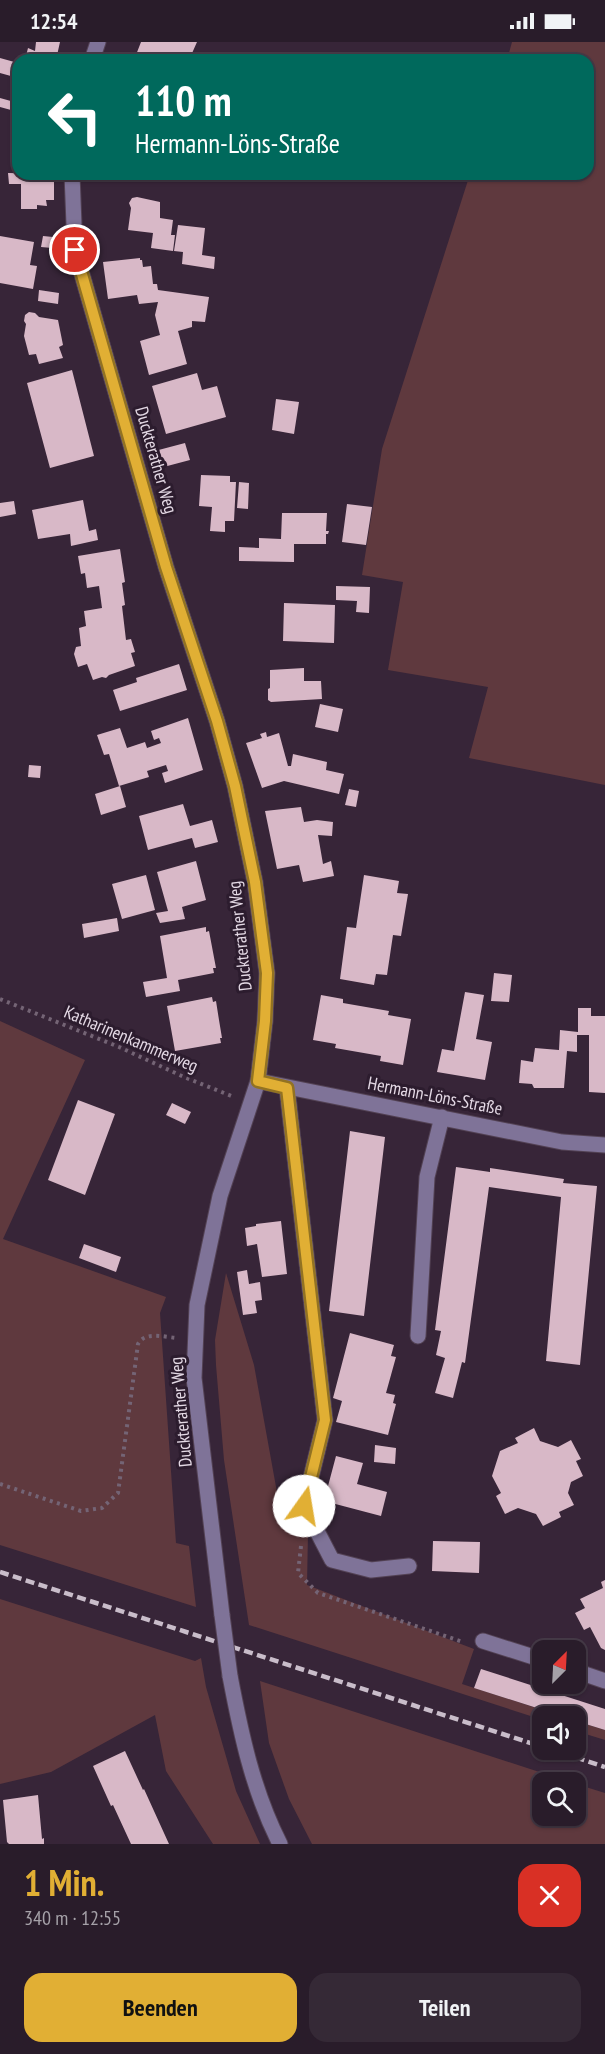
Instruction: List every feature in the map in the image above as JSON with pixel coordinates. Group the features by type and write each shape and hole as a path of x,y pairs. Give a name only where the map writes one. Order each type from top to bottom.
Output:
{"street":[{"name":"Duckterather Weg","path":"72,180 75,250 166,567 217,721 235,786 255,882 267,973 265,1021 258,1081 220,1196 197,1305 194,1378 230,1676 242,1739 253,1778 280,1844"},
{"name":"Hermann-Löns-Straße","path":"258,1081 562,1142 605,1145"},
{"path":"287,1088 325,1420 304,1506 332,1560 371,1570 409,1566"},
{"path":"418,1336 427,1177 442,1117"},
{"path":"483,1641 532,1657"},
{"path":"586,1674 605,1681"}],"path":[{"name":"Katharinenkammerweg","path":"0,999 251,1104"},
{"path":"0,1484 81,1511 102,1508 117,1493 140,1340 148,1335 196,1340"},
{"path":"301,1541 298,1573 318,1593 476,1646 483,1641"}],"shaded area":[{"path":"512,42 605,42 605,785 469,758 488,687 388,670 403,582 362,575 382,449 468,180 594,180 594,54 509,54"},
{"path":"0,1021 85,1060 3,1239 166,1297 160,1313 176,1543 189,1546 196,1607 0,1545"},
{"path":"226,1273 254,1365 280,1509 308,1533 307,1585 474,1649 462,1684 532,1707 532,1716 249,1625 224,1460 215,1340"},
{"path":"0,1599 195,1661 201,1658 206,1687 236,1791 260,1844 213,1844 166,1771 155,1715 51,1772 0,1784"},
{"path":"260,1681 539,1772 532,1772 532,1826 586,1826 586,1787 605,1793 605,1844 312,1844 289,1799 269,1743"},
{"path":"586,1724 605,1730 605,1740 586,1734"}],"building":[{"path":"36,42 60,42 57,54 26,54 28,48 35,51"},
{"path":"141,42 197,42 192,54 136,54"},
{"path":"0,58 12,61 12,76 0,73"},
{"path":"0,98 12,101 11,110 0,107"},
{"path":"8,173 12,173 12,180 54,180 54,200 46,200 47,206 37,205 37,209 21,209 21,184 9,184"},
{"path":"132,198 160,202 160,218 173,220 171,235 175,235 173,251 151,248 153,233 128,230 131,208 129,203"},
{"path":"178,225 205,228 202,255 215,257 214,269 182,264 183,252 174,251"},
{"path":"0,236 34,242 30,265 37,266 33,289 0,283"},
{"path":"43,236 53,237 52,248 41,247"},
{"path":"140,258 143,267 151,266 153,284 157,284 158,290 209,297 205,322 192,321 192,327 178,331 187,364 149,375 140,341 160,335 155,315 158,302 139,304 137,295 108,299 103,262"},
{"path":"39,290 59,293 58,304 38,301"},
{"path":"29,312 39,317 58,320 63,345 59,347 63,358 39,364 36,354 29,355 24,336 26,324 24,321 25,315"},
{"path":"72,370 94,456 50,468 27,383"},
{"path":"197,373 202,390 217,386 226,417 166,434 152,386"},
{"path":"276,399 299,402 294,434 272,430"},
{"path":"185,443 190,460 156,469 151,452"},
{"path":"201,475 230,476 230,482 236,482 234,521 225,521 225,532 210,531 212,507 199,506"},
{"path":"239,482 249,483 248,509 237,508"},
{"path":"83,500 89,531 96,529 98,540 71,546 70,534 38,539 32,510"},
{"path":"14,501 16,514 0,517 0,503"},
{"path":"347,504 372,507 366,545 342,542"},
{"path":"282,513 327,513 326,531 329,531 326,534 326,544 294,544 294,562 239,561 239,547 259,548 259,538 281,539"},
{"path":"120,549 125,582 122,583 125,605 122,606 126,640 131,639 135,652 131,653 135,666 106,678 93,680 87,664 78,667 74,654 76,647 81,646 79,628 86,626 84,611 102,608 99,586 87,588 85,573 81,574 78,556"},
{"path":"336,586 370,587 369,613 356,612 357,601 336,600"},
{"path":"284,603 335,605 334,643 283,641"},
{"path":"179,664 187,690 120,711 113,690 137,682 136,678"},
{"path":"304,668 304,681 321,681 322,699 271,702 268,700 270,670"},
{"path":"320,704 343,709 338,732 315,727"},
{"path":"188,718 203,770 165,783 162,773 168,771 166,765 147,771 149,777 119,786 109,754 104,755 97,735 120,728 127,748 145,742 147,748 161,743 159,738 154,740 151,731"},
{"path":"266,732 267,737 279,733 288,766 291,766 293,754 327,762 326,770 344,774 339,794 284,781 262,788 246,743 262,738 260,734"},
{"path":"29,765 41,766 40,778 28,777"},
{"path":"120,786 126,807 101,815 95,794"},
{"path":"349,789 359,791 356,807 345,805"},
{"path":"183,804 190,826 212,820 218,842 195,848 192,838 148,850 139,816"},
{"path":"301,807 304,822 317,820 333,822 332,836 318,835 323,864 331,861 334,876 303,882 299,865 277,869 265,811"},
{"path":"196,861 206,900 182,907 185,919 160,923 156,913 168,911 157,872"},
{"path":"146,875 155,910 122,919 112,884"},
{"path":"364,875 399,881 397,893 408,894 401,936 393,935 387,975 376,974 374,985 340,979 347,927 356,928"},
{"path":"117,918 119,931 84,938 82,924"},
{"path":"206,927 206,932 209,931 216,968 213,968 214,973 178,980 180,991 146,997 143,982 167,978 160,936"},
{"path":"494,973 512,975 509,1002 491,1001"},
{"path":"465,992 484,995 476,1039 492,1042 485,1080 437,1072 442,1049 454,1051"},
{"path":"321,995 343,999 343,1003 389,1011 388,1015 411,1019 403,1065 380,1061 381,1056 335,1048 336,1044 313,1040"},
{"path":"212,997 213,1002 216,1001 221,1043 175,1051 167,1006"},
{"path":"578,1008 591,1008 591,1016 605,1016 605,1093 589,1092 589,1035 577,1035 577,1052 567,1051 564,1088 534,1088 532,1084 519,1083 521,1060 533,1062 535,1048 559,1050 560,1030 578,1032"},
{"path":"78,1100 115,1114 85,1195 48,1180"},
{"path":"172,1103 191,1112 185,1124 166,1115"},
{"path":"350,1131 385,1137 364,1316 329,1311"},
{"path":"456,1167 490,1172 490,1168 564,1179 563,1183 597,1186 580,1365 546,1361 561,1197 489,1187 465,1363 462,1362 453,1398 435,1393 445,1358 436,1355 441,1331 435,1330"},
{"path":"281,1221 287,1274 262,1277 257,1244 247,1246 245,1228 256,1226 256,1224"},
{"path":"84,1244 121,1257 116,1272 79,1258"},
{"path":"247,1270 249,1284 260,1282 262,1300 255,1301 257,1313 243,1315 237,1272"},
{"path":"350,1333 394,1345 391,1356 396,1357 386,1393 395,1395 393,1403 396,1404 388,1435 336,1422 342,1401 333,1398"},
{"path":"534,1428 540,1441 558,1447 571,1440 581,1459 576,1461 583,1476 571,1482 568,1493 574,1505 559,1512 561,1517 543,1526 536,1514 518,1508 505,1514 496,1496 501,1493 492,1476 500,1451 518,1443 515,1438"},
{"path":"375,1445 396,1448 395,1464 374,1462"},
{"path":"336,1456 363,1463 357,1484 387,1492 381,1516 324,1501"},
{"path":"433,1541 480,1542 479,1573 432,1571"},
{"path":"605,1580 605,1650 601,1648 590,1627 584,1630 575,1613 585,1608 580,1599 603,1588 601,1582"},
{"path":"481,1669 532,1685 532,1694 558,1694 605,1709 605,1730 586,1724 586,1706 532,1706 474,1688"},
{"path":"125,1751 169,1844 131,1844 113,1805 111,1806 93,1766"},
{"path":"38,1795 44,1844 9,1844 3,1800"}],"railway":[{"path":"0,1572 532,1743"},
{"path":"584,1760 605,1767"}],"route":[{"path":"75,250 166,567 217,721 235,786 255,882 267,973 265,1021 258,1081 287,1088 325,1420 304,1506"}]}
